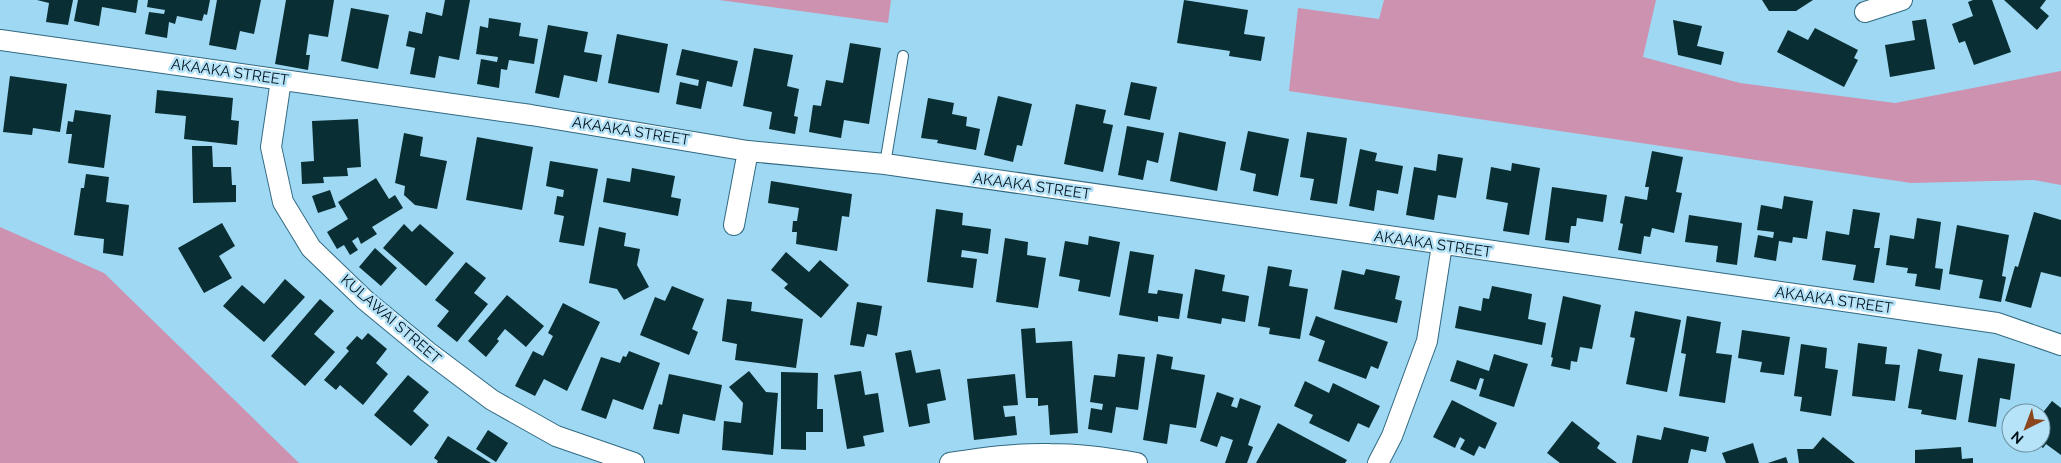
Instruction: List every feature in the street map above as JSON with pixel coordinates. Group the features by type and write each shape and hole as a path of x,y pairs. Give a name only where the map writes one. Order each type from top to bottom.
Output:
{"street":[{"path":"1865,12 1902,0"},
{"name":"AKAAKA STREET","path":"0,40 530,115 748,151 885,164 1997,323 2061,345"},
{"name":"KULAWAI STREET","path":"281,80 271,147 283,202 311,248 372,306 428,352 492,400 556,436 634,463"},
{"path":"734,225 748,151"},
{"path":"1378,463 1392,436 1426,341 1442,245"},
{"path":"950,463 996,456 1050,454 1106,458 1137,463"}],"lane":[{"path":"885,164 903,56"}],"shaded area":[{"path":"719,0 891,0 888,23"},
{"path":"1384,0 1656,0 1643,57 1740,83 1895,103 2061,71 2061,185 2034,180 1911,183 1289,91 1298,8 1379,19"},
{"path":"0,227 104,273 299,463 0,463"}],"building":[{"path":"37,0 73,0 68,25 46,22 49,3"},
{"path":"78,0 138,0 136,13 102,7 99,26 74,21"},
{"path":"148,0 210,0 207,15 204,14 202,21 177,16 175,24 169,22 167,38 145,34 149,12 164,14 165,10 147,7"},
{"path":"217,0 261,0 254,34 240,31 236,50 209,45"},
{"path":"286,0 334,0 328,37 309,34 306,55 310,55 308,70 275,64"},
{"path":"445,0 470,0 459,60 439,56 435,78 410,74 415,48 406,46 409,31 422,34 426,12 442,16"},
{"path":"1184,0 1248,10 1244,34 1265,37 1261,61 1229,56 1230,51 1177,43"},
{"path":"1762,0 1813,0 1796,11 1769,11"},
{"path":"1973,0 1992,0 2011,52 1974,65 1965,41 1959,43 1952,24 1973,16 1968,2"},
{"path":"2004,0 2046,0 2040,8 2049,16 2037,30"},
{"path":"351,8 389,15 378,69 341,61"},
{"path":"489,18 521,23 519,36 538,39 534,64 509,60 507,70 501,69 499,88 477,84 481,59 497,62 498,57 476,54 480,26 488,28"},
{"path":"1926,19 1935,69 1890,77 1885,45 1915,40 1912,21"},
{"path":"1673,20 1702,26 1697,46 1724,52 1721,65 1678,55"},
{"path":"548,25 588,32 584,52 602,55 597,82 564,75 559,98 535,93"},
{"path":"1815,28 1858,50 1854,58 1858,60 1844,87 1777,52 1788,30 1808,40"},
{"path":"617,34 668,44 659,93 608,83"},
{"path":"850,43 881,48 869,124 844,120 841,138 809,132 813,105 821,106 826,80 843,83"},
{"path":"754,48 793,55 787,86 799,89 794,116 798,117 795,134 769,129 772,112 743,106"},
{"path":"682,49 738,61 732,87 707,81 701,109 676,104 680,82 698,86 699,80 676,75"},
{"path":"10,76 67,84 60,132 33,128 32,135 3,132"},
{"path":"1131,82 1157,87 1150,120 1124,115"},
{"path":"157,90 233,98 231,120 239,121 237,145 184,139 186,116 155,113"},
{"path":"998,96 1032,104 1022,146 1017,145 1013,162 984,155"},
{"path":"928,98 954,103 952,114 967,117 966,126 980,129 976,150 937,143 938,140 921,138"},
{"path":"1076,104 1106,110 1103,123 1113,125 1103,172 1064,164"},
{"path":"75,110 111,115 104,168 68,163 72,134 66,134 68,121 73,122"},
{"path":"358,119 361,167 347,168 348,176 323,177 324,183 302,184 301,162 314,161 312,121"},
{"path":"1127,126 1164,133 1158,163 1147,160 1143,180 1118,175"},
{"path":"1248,131 1289,139 1278,196 1253,191 1256,174 1240,170"},
{"path":"1179,132 1226,142 1217,191 1170,181"},
{"path":"1307,132 1347,138 1337,204 1310,200 1314,179 1300,177"},
{"path":"404,133 423,137 420,156 447,161 437,209 415,205 404,195 405,186 395,183"},
{"path":"477,137 533,147 522,210 466,200"},
{"path":"192,146 212,146 213,167 231,167 232,185 236,185 236,202 193,203"},
{"path":"1360,149 1377,153 1375,161 1403,166 1398,194 1377,190 1374,211 1349,206"},
{"path":"1652,151 1683,157 1676,192 1682,193 1674,233 1652,228 1650,237 1644,236 1641,254 1618,250 1623,224 1620,223 1625,196 1647,200 1649,187 1645,187"},
{"path":"1438,154 1463,158 1456,198 1438,195 1434,220 1406,215 1414,167 1436,171"},
{"path":"550,161 598,169 584,246 559,242 564,216 554,214 557,196 563,197 564,190 546,186"},
{"path":"1512,163 1540,168 1529,235 1503,231 1508,203 1486,199 1491,167 1511,171"},
{"path":"632,168 675,176 671,197 681,199 678,216 603,202 607,178 630,182"},
{"path":"86,174 109,177 106,202 129,205 123,256 103,253 104,239 74,235 81,188 84,188"},
{"path":"376,178 389,199 395,195 403,208 372,227 377,234 361,244 358,237 352,241 358,250 350,255 344,245 337,249 327,232 348,219 338,202"},
{"path":"771,181 852,194 849,217 842,216 837,251 796,244 797,232 792,232 793,221 797,221 799,208 768,203"},
{"path":"1552,187 1607,195 1603,222 1577,218 1576,226 1571,226 1569,243 1545,240"},
{"path":"330,190 336,207 318,213 312,196"},
{"path":"1784,196 1813,201 1807,239 1793,237 1792,243 1779,241 1776,261 1754,257 1758,235 1773,238 1774,232 1757,230 1761,205 1782,209"},
{"path":"936,209 963,213 962,225 991,229 988,254 962,250 961,257 977,259 973,288 927,282"},
{"path":"1853,209 1880,213 1874,248 1880,248 1874,283 1853,280 1856,265 1822,260 1826,231 1849,235"},
{"path":"2034,212 2061,220 2061,277 2041,272 2031,308 2005,301 2015,266 2018,267"},
{"path":"1689,215 1742,223 1737,265 1716,262 1718,246 1685,242"},
{"path":"1917,218 1941,222 1935,268 1943,269 1940,290 1915,286 1917,274 1907,273 1908,268 1886,265 1890,235 1914,239"},
{"path":"222,223 235,246 219,256 232,278 204,293 178,248"},
{"path":"404,224 412,232 420,224 454,253 426,286 383,248"},
{"path":"1957,225 2009,235 2002,276 2006,277 2001,302 1979,298 1983,280 1949,274"},
{"path":"599,227 626,233 624,246 640,249 637,265 649,287 624,300 617,289 589,283"},
{"path":"1089,236 1120,242 1110,297 1078,291 1080,280 1059,276 1065,241 1088,245"},
{"path":"1005,238 1028,242 1027,255 1046,258 1038,308 996,302"},
{"path":"375,248 397,268 381,286 359,267"},
{"path":"1130,251 1154,255 1148,293 1157,294 1158,290 1183,294 1179,319 1158,316 1158,322 1119,315"},
{"path":"786,252 809,272 820,260 849,285 821,318 784,288 788,284 771,270"},
{"path":"466,262 486,278 474,293 488,304 457,342 437,326 449,311 435,300"},
{"path":"1268,266 1292,270 1289,286 1308,289 1300,339 1269,334 1270,328 1258,326"},
{"path":"1195,269 1225,275 1222,291 1249,296 1245,322 1222,318 1221,324 1187,318"},
{"path":"1366,269 1400,276 1395,299 1402,301 1397,323 1334,309 1342,270 1364,275"},
{"path":"285,279 305,297 264,342 223,306 242,285 264,304"},
{"path":"672,286 704,299 692,329 698,332 689,355 640,335 655,297 665,301"},
{"path":"1492,286 1532,294 1528,319 1546,323 1542,345 1455,328 1459,306 1481,311 1483,298 1489,299"},
{"path":"507,295 544,326 526,347 505,329 497,339 499,341 486,357 468,341"},
{"path":"1563,296 1601,305 1592,349 1580,347 1577,362 1571,361 1570,370 1551,366 1553,358 1551,357"},
{"path":"320,299 334,311 314,334 335,352 305,386 271,356"},
{"path":"727,299 752,302 751,311 803,319 796,368 735,360 737,344 722,341"},
{"path":"857,302 882,306 877,336 867,334 864,347 850,345"},
{"path":"563,303 600,322 567,391 544,379 535,396 515,386 533,351 543,356 553,336 548,333"},
{"path":"1635,311 1681,320 1667,392 1626,384 1635,338 1630,337"},
{"path":"1316,316 1388,342 1378,369 1371,366 1366,379 1318,361 1325,341 1309,335"},
{"path":"1687,316 1721,322 1716,353 1732,355 1725,403 1679,396 1686,354 1681,353"},
{"path":"1035,328 1036,343 1072,341 1078,433 1050,435 1048,405 1038,406 1038,398 1026,398 1021,329"},
{"path":"1742,330 1790,337 1784,375 1760,372 1762,362 1738,358"},
{"path":"368,333 387,349 376,363 388,374 363,405 340,385 336,390 324,380 349,351 346,348 357,336 362,340"},
{"path":"1858,343 1887,347 1885,364 1900,365 1895,401 1852,396"},
{"path":"1801,344 1827,348 1825,368 1838,370 1831,416 1800,411 1802,397 1794,396"},
{"path":"1918,349 1942,354 1939,371 1963,375 1956,420 1921,414 1922,410 1908,408"},
{"path":"911,350 916,373 940,369 946,400 927,404 930,423 909,427 895,353"},
{"path":"629,351 660,363 643,410 613,399 606,419 581,410 601,357 620,363 623,356 626,357"},
{"path":"1118,354 1145,357 1138,410 1116,407 1112,433 1088,429 1091,408 1102,410 1103,404 1090,402 1094,375 1115,377"},
{"path":"1157,354 1173,357 1171,369 1205,375 1196,428 1170,424 1167,444 1143,440"},
{"path":"1494,354 1528,364 1514,407 1479,396 1484,379 1480,378 1476,390 1450,381 1457,360 1489,371"},
{"path":"1978,358 2015,364 2010,400 2000,398 1996,427 1968,422"},
{"path":"749,371 766,392 778,393 773,455 722,450 724,421 741,423 743,403 729,387"},
{"path":"861,371 865,395 878,393 884,432 863,436 865,446 847,449 834,375"},
{"path":"781,372 818,373 817,409 823,409 823,432 806,432 806,450 781,449"},
{"path":"669,374 722,385 715,421 683,414 679,434 653,429 659,404 662,405"},
{"path":"1015,374 1018,405 1003,406 1005,417 1015,416 1017,435 974,440 967,379"},
{"path":"408,375 429,392 413,411 429,425 411,446 374,415"},
{"path":"1305,381 1329,393 1333,383 1380,406 1369,428 1358,423 1349,442 1309,423 1313,415 1294,406"},
{"path":"1217,392 1234,398 1231,406 1237,408 1240,398 1261,406 1248,445 1253,447 1247,463 1225,463 1233,440 1221,436 1217,447 1200,441"},
{"path":"1452,400 1497,423 1485,449 1479,446 1474,456 1460,449 1465,440 1460,437 1455,448 1433,437"},
{"path":"2052,401 2061,408 2061,455 2051,448 2050,403"},
{"path":"1572,421 1600,443 1597,448 1617,463 1560,463 1547,453"},
{"path":"1278,423 1347,460 1345,463 1256,463"},
{"path":"1664,427 1709,437 1706,452 1691,449 1688,463 1632,463 1637,435 1661,440"},
{"path":"488,430 508,443 496,462 476,449"},
{"path":"448,436 491,463 437,463 438,461 434,458"},
{"path":"1823,437 1855,463 1799,463 1797,449 1813,449"},
{"path":"1753,443 1759,463 1726,463 1722,453"},
{"path":"1961,447 1962,459 1973,458 1973,463 1915,463 1915,450"},
{"path":"1786,457 1788,463 1768,463"}]}
